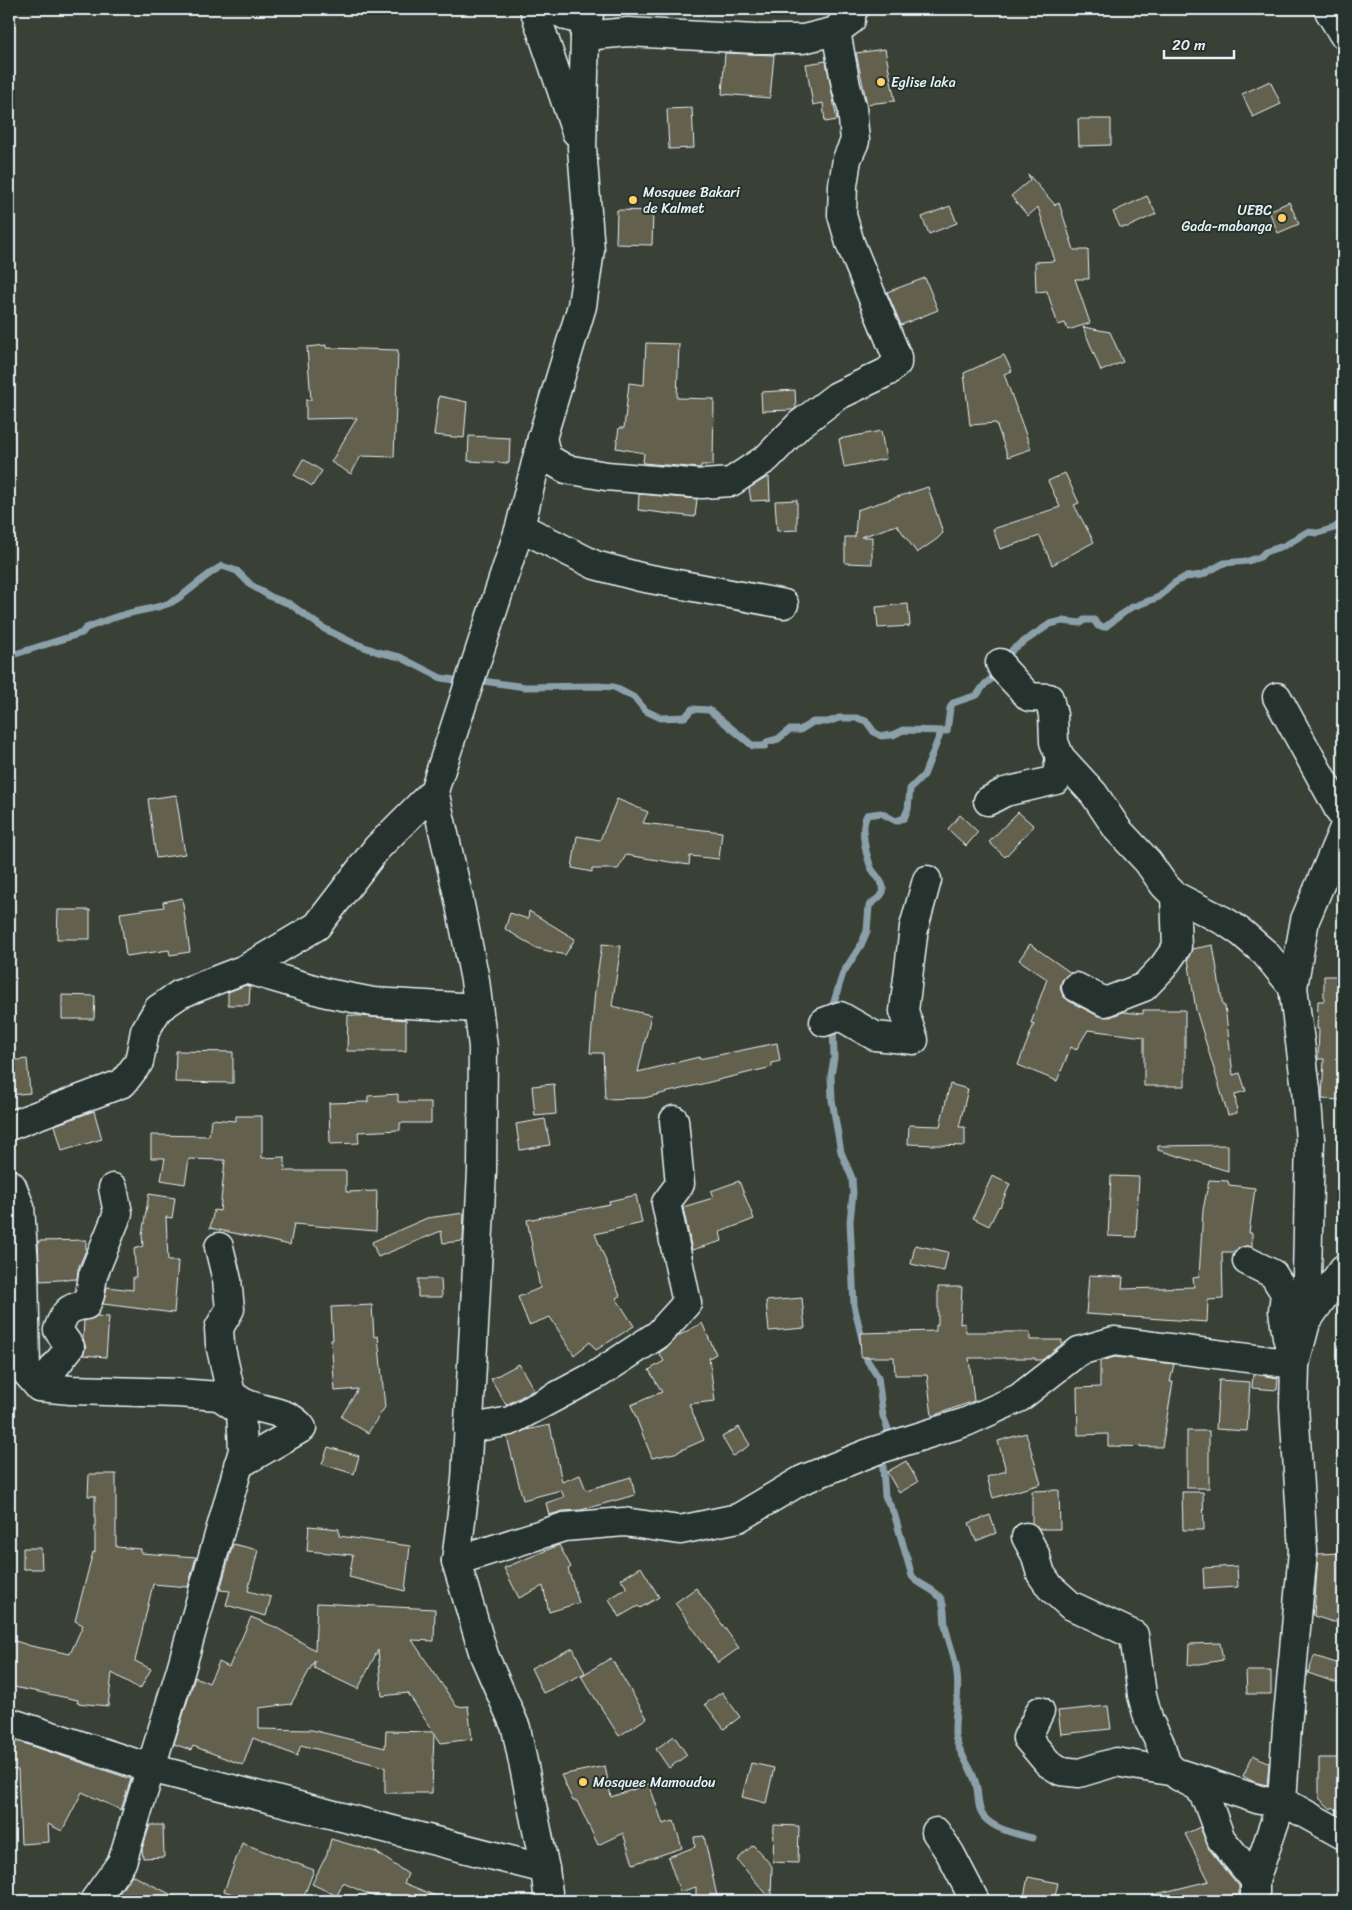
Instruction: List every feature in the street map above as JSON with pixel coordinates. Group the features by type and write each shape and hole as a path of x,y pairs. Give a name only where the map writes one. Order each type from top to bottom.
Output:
{"street":[{"path":"534,9 582,148"},
{"path":"553,9 567,16 628,32 755,39 803,39 836,30 870,9"},
{"path":"836,30 854,9"},
{"path":"1328,9 1343,34"},
{"path":"9,1126 123,1083 139,1062 145,1031 158,1009 180,994 245,968 317,926 377,848 434,791 520,527 542,438 582,306 590,250 582,148 588,22"},
{"path":"542,438 547,458 566,469 606,476 702,484 731,482 767,458 799,425 837,396 887,372 897,363 897,357 850,243 842,215 843,185 847,159 855,141 852,108 836,30"},
{"path":"520,527 595,565 640,577 784,604"},
{"path":"1000,663 1029,697 1049,698 1053,715 1054,742 1060,757 1094,794 1118,830 1148,862 1164,885 1175,896 1226,922 1242,933 1266,953 1293,987"},
{"path":"1277,697 1343,817"},
{"path":"988,801 1005,792 1056,780 1060,757"},
{"path":"434,791 475,980 483,1047 482,1171 466,1480 456,1561 484,1655 516,1728 546,1869 549,1901"},
{"path":"1255,1890 1282,1801 1303,1551 1294,1406 1295,1364 1306,1322 1310,1140 1306,1089 1293,987 1305,920 1343,830"},
{"path":"832,1019 875,1036 914,1040 904,1011 914,927 927,880"},
{"path":"1076,987 1105,1002 1144,987 1163,967 1177,947 1175,896"},
{"path":"245,968 328,993 373,1002 478,1008"},
{"path":"468,1429 510,1421 598,1374 659,1334 687,1303 666,1203 680,1184 674,1120"},
{"path":"9,1183 20,1207 24,1266 26,1372 39,1387 219,1396 241,1411 243,1450 181,1669 122,1862 94,1901"},
{"path":"39,1387 70,1347 58,1330 64,1314 75,1306 86,1305 90,1295 93,1275 118,1213 113,1188"},
{"path":"219,1247 227,1280 230,1309 219,1328 220,1344 232,1394 245,1403 274,1411 297,1421 302,1428 238,1465"},
{"path":"1247,1260 1273,1274 1285,1293 1283,1310 1287,1336 1295,1364"},
{"path":"1306,1322 1343,1269"},
{"path":"456,1561 564,1527 624,1522 680,1530 738,1518 802,1480 882,1449 966,1422 1018,1398 1079,1350 1114,1341 1295,1364"},
{"path":"1026,1537 1035,1554 1041,1574 1050,1587 1063,1599 1070,1605 1134,1635 1142,1695 1149,1721 1160,1742 1166,1763 1174,1772 1199,1787 1207,1801 1221,1839 1255,1890"},
{"path":"1040,1711 1027,1738 1048,1763 1061,1771 1079,1773 1116,1762 1174,1772 1260,1800 1282,1801 1343,1835"},
{"path":"9,1722 150,1768 546,1869"},
{"path":"936,1832 950,1853 975,1901"}],"building":[{"path":"885,49 895,101 867,104 856,53"},
{"path":"725,53 774,55 770,98 722,94"},
{"path":"826,61 837,120 825,122 823,103 813,105 806,64"},
{"path":"1270,81 1281,104 1253,117 1242,94"},
{"path":"692,108 694,148 669,149 667,109"},
{"path":"1078,119 1111,119 1111,145 1079,146"},
{"path":"1028,174 1055,205 1059,203 1074,250 1088,250 1089,279 1075,279 1090,323 1068,330 1065,323 1058,325 1047,291 1036,292 1035,262 1055,261 1038,207 1028,216 1011,196 1030,180"},
{"path":"1147,196 1156,214 1128,227 1120,227 1113,212"},
{"path":"1289,202 1299,224 1278,233 1269,211"},
{"path":"950,206 957,223 929,234 922,217"},
{"path":"617,210 653,211 652,245 616,244"},
{"path":"925,278 938,310 901,325 887,292"},
{"path":"1083,327 1110,332 1123,362 1101,371"},
{"path":"646,343 679,344 677,398 714,399 713,465 701,465 701,468 643,463 644,453 616,448 619,428 624,428 629,383 644,385"},
{"path":"326,345 326,348 398,350 394,457 361,456 351,474 331,462 357,418 306,419 306,400 311,400 307,347"},
{"path":"1004,355 1012,371 1004,374 1031,449 1008,457 996,423 970,425 964,373"},
{"path":"795,390 796,408 793,410 762,411 761,392"},
{"path":"439,396 467,402 464,438 434,435"},
{"path":"881,431 886,459 844,467 839,439"},
{"path":"469,436 510,438 509,463 468,461"},
{"path":"303,459 322,471 312,486 294,475"},
{"path":"1065,473 1079,503 1074,505 1094,542 1052,565 1040,536 1000,549 993,529 1060,507 1048,481"},
{"path":"769,477 770,500 751,501 749,488"},
{"path":"928,487 943,533 937,539 917,553 897,525 861,537 872,537 872,564 845,563 845,537 855,537 857,510"},
{"path":"639,494 697,499 695,517 638,510"},
{"path":"797,500 797,530 777,531 775,501"},
{"path":"908,604 910,626 878,628 876,607"},
{"path":"176,795 185,854 156,858 148,799"},
{"path":"617,799 648,812 643,823 722,832 719,859 690,856 689,865 626,855 618,869 592,869 592,872 572,868 577,836 600,840"},
{"path":"1018,812 1034,826 1005,857 989,842"},
{"path":"960,815 978,832 966,846 948,829"},
{"path":"182,898 190,952 170,955 169,950 126,956 120,913 164,907 163,902"},
{"path":"58,910 90,910 90,939 57,939"},
{"path":"529,911 575,939 565,955 536,948 505,929 510,913 528,919"},
{"path":"602,944 621,946 612,1006 651,1015 638,1072 699,1057 699,1059 777,1043 780,1061 772,1063 772,1067 644,1098 605,1099 603,1053 590,1053 595,990"},
{"path":"1030,944 1071,973 1062,980 1060,988 1063,996 1098,1016 1110,1017 1123,1012 1143,1014 1143,1010 1185,1010 1185,1086 1144,1086 1144,1037 1088,1030 1076,1050 1071,1047 1057,1081 1018,1065 1034,1024 1031,1023 1047,979 1019,960"},
{"path":"1213,945 1223,1006 1225,1006 1233,1075 1240,1073 1246,1091 1235,1094 1237,1113 1228,1115 1196,1010 1188,959 1192,949"},
{"path":"1324,976 1343,976 1343,1100 1322,1099 1324,1059 1318,1059 1319,1029 1317,1029 1318,1001 1324,1001"},
{"path":"246,985 250,987 249,1005 228,1005 228,992"},
{"path":"62,995 95,996 94,1019 62,1019"},
{"path":"348,1015 406,1020 406,1051 347,1051"},
{"path":"176,1051 233,1052 233,1083 175,1082"},
{"path":"27,1059 30,1093 9,1095 9,1061"},
{"path":"554,1084 556,1114 535,1116 532,1086"},
{"path":"950,1084 968,1089 959,1127 965,1127 965,1146 908,1144 909,1125 940,1126"},
{"path":"398,1094 398,1102 431,1102 431,1123 400,1123 400,1130 358,1132 359,1143 330,1144 329,1103 368,1102 368,1096"},
{"path":"94,1111 102,1139 62,1151 55,1125"},
{"path":"236,1116 262,1116 262,1158 285,1157 285,1171 346,1171 346,1192 377,1191 376,1231 294,1224 290,1245 210,1228 214,1210 220,1211 225,1160 189,1159 185,1184 161,1180 165,1158 151,1158 151,1135 209,1136 211,1119 236,1121"},
{"path":"545,1119 550,1145 520,1150 516,1124"},
{"path":"1228,1145 1228,1171 1158,1150 1158,1146"},
{"path":"992,1176 1010,1184 989,1226 973,1218"},
{"path":"1111,1176 1139,1177 1136,1237 1108,1236"},
{"path":"1209,1180 1228,1181 1229,1185 1255,1188 1249,1233 1252,1233 1252,1247 1239,1248 1235,1252 1222,1252 1223,1299 1208,1300 1207,1322 1086,1314 1089,1275 1123,1277 1122,1289 1194,1287 1193,1278 1199,1277 1203,1210"},
{"path":"739,1181 754,1219 720,1232 722,1241 692,1250 683,1207 713,1198 711,1191"},
{"path":"149,1194 175,1198 172,1218 166,1217 168,1261 178,1261 174,1313 103,1304 107,1287 133,1290 133,1277 136,1277 134,1249 143,1246 142,1235"},
{"path":"636,1195 642,1223 595,1234 620,1296 616,1298 634,1326 596,1350 590,1342 574,1355 550,1317 529,1325 518,1297 540,1288 527,1220 610,1204 609,1201"},
{"path":"464,1213 463,1241 443,1243 441,1231 378,1257 372,1242 427,1218"},
{"path":"86,1240 86,1250 78,1269 77,1279 40,1281 38,1241"},
{"path":"915,1245 948,1252 944,1271 911,1264"},
{"path":"418,1279 441,1279 442,1297 418,1297"},
{"path":"938,1287 962,1287 960,1324 965,1323 966,1332 1030,1332 1030,1340 1062,1340 1062,1344 1042,1360 1035,1360 1035,1358 969,1358 974,1401 932,1416 927,1375 895,1375 894,1357 861,1357 860,1333 936,1331 936,1325 938,1325"},
{"path":"802,1298 805,1328 769,1331 766,1301"},
{"path":"372,1305 374,1337 378,1336 385,1407 368,1433 341,1417 358,1389 335,1391 331,1340 333,1340 331,1307"},
{"path":"97,1316 109,1317 106,1357 83,1355 86,1348 83,1338 84,1321"},
{"path":"702,1323 716,1354 709,1358 715,1401 689,1404 704,1440 679,1452 652,1458 631,1405 662,1392 649,1370 664,1361 659,1353 678,1336"},
{"path":"1115,1357 1174,1364 1170,1382 1173,1382 1162,1447 1108,1446 1108,1434 1078,1435 1077,1388 1100,1387 1100,1361"},
{"path":"519,1364 534,1390 506,1405 491,1379"},
{"path":"1253,1374 1278,1378 1277,1390 1252,1388"},
{"path":"1219,1380 1250,1382 1247,1431 1216,1429"},
{"path":"550,1425 562,1482 580,1475 586,1490 631,1477 635,1495 581,1510 563,1511 549,1515 546,1503 564,1497 561,1490 523,1500 507,1437 526,1430"},
{"path":"739,1427 750,1445 733,1456 722,1437"},
{"path":"1187,1431 1209,1431 1209,1488 1187,1488"},
{"path":"1026,1433 1041,1484 993,1498 987,1477 1006,1471 998,1441"},
{"path":"328,1447 359,1456 354,1474 322,1464"},
{"path":"906,1461 918,1482 899,1493 887,1472"},
{"path":"89,1474 116,1474 116,1547 141,1549 141,1553 196,1557 188,1587 153,1584 135,1661 151,1669 140,1689 112,1673 108,1706 77,1703 78,1700 9,1686 9,1639 31,1646 70,1654 83,1625 75,1621 93,1552 95,1553 95,1496 88,1496"},
{"path":"1059,1490 1060,1529 1040,1529 1032,1523 1032,1491"},
{"path":"1182,1492 1203,1492 1204,1530 1183,1530"},
{"path":"990,1515 996,1533 976,1541 969,1523"},
{"path":"309,1526 339,1529 339,1536 410,1546 405,1591 349,1577 353,1555 307,1551"},
{"path":"233,1544 258,1550 248,1591 271,1597 266,1616 226,1605 230,1591 220,1590"},
{"path":"559,1545 571,1567 568,1569 579,1603 549,1612 543,1586 519,1598 504,1568"},
{"path":"23,1548 41,1548 42,1569 23,1569"},
{"path":"1342,1553 1343,1621 1333,1622 1314,1616 1318,1554"},
{"path":"1237,1566 1238,1587 1204,1589 1203,1568"},
{"path":"641,1567 659,1597 619,1617 609,1599 627,1588 621,1579"},
{"path":"696,1588 739,1648 718,1663 675,1603"},
{"path":"317,1603 435,1609 434,1641 412,1640 457,1707 468,1706 472,1739 441,1743 434,1732 432,1793 385,1793 385,1767 301,1745 297,1756 253,1738 243,1765 193,1746 191,1750 174,1744 195,1677 209,1683 219,1662 229,1667 251,1617 275,1627 315,1650","holes":["378,1650 382,1696 408,1693 433,1732 386,1731 385,1748 312,1730 259,1729 259,1708 291,1704 315,1660 314,1668 358,1689"]},
{"path":"1220,1643 1223,1660 1188,1666 1189,1644"},
{"path":"573,1648 585,1673 543,1693 531,1668"},
{"path":"1314,1656 1343,1665 1343,1685 1308,1673"},
{"path":"611,1658 647,1718 619,1736 581,1676"},
{"path":"1246,1671 1271,1671 1271,1694 1247,1694"},
{"path":"722,1692 740,1717 724,1729 705,1704"},
{"path":"1108,1706 1111,1729 1061,1734 1058,1711"},
{"path":"674,1736 687,1755 669,1768 656,1749"},
{"path":"9,1741 20,1742 131,1779 121,1810 82,1792 62,1831 48,1824 49,1842 21,1844 18,1770 9,1769"},
{"path":"1253,1755 1269,1763 1267,1785 1254,1782 1243,1776"},
{"path":"1319,1758 1343,1758 1343,1816 1333,1807 1331,1809 1319,1798"},
{"path":"751,1763 774,1768 766,1803 742,1797"},
{"path":"605,1766 611,1797 649,1784 663,1824 674,1821 682,1848 633,1864 623,1833 598,1845 577,1801 573,1801 561,1775"},
{"path":"150,1825 163,1825 164,1857 143,1858 142,1849"},
{"path":"774,1825 799,1826 798,1863 773,1862"},
{"path":"1200,1827 1209,1849 1239,1886 1239,1895 1196,1901 1157,1901 1156,1894 1209,1881 1185,1834"},
{"path":"704,1836 718,1901 696,1901 696,1887 680,1892 668,1857 695,1847 694,1837"},
{"path":"331,1839 376,1852 408,1874 404,1883 448,1901 384,1901 343,1883 337,1896 312,1884 327,1854"},
{"path":"242,1843 314,1870 302,1901 252,1901 224,1891"},
{"path":"753,1845 772,1866 771,1899 737,1860"},
{"path":"132,1875 184,1901 128,1901 117,1896"},
{"path":"1028,1877 1058,1883 1054,1901 1023,1901"}],"waterway":[{"path":"1005,661 1013,649 1050,624 1062,621 1081,623 1084,620 1094,620 1098,626 1105,627 1130,608 1159,597 1174,583 1185,577 1202,575 1224,563 1248,561 1260,557 1265,552 1286,545 1307,532 1318,533 1334,528 1343,522"},
{"path":"9,656 82,633 86,628 113,618 172,602 222,566 237,571 251,585 271,597 290,604 323,628 351,642 378,652 400,657 441,678 463,681"},
{"path":"476,680 525,687 614,687 635,698 646,711 661,718 685,717 692,709 709,710 753,746 765,746 767,742 778,739 789,730 800,730 813,722 828,722 839,718 857,718 866,721 874,732 881,736 893,735 903,730 947,731 950,708 953,703 977,695 985,684 999,673"},
{"path":"833,1012 833,1005 843,973 861,945 867,931 869,906 883,892 883,885 871,868 866,853 864,840 865,820 867,815 881,813 896,821 904,818 908,809 910,789 924,775 941,732"},
{"path":"833,1025 832,1100 841,1152 852,1178 853,1193 850,1221 854,1305 867,1360 878,1377 883,1416 888,1429 884,1441"},
{"path":"882,1454 885,1496 894,1513 912,1576 935,1592 943,1602 945,1625 955,1662 958,1682 955,1719 956,1741 974,1778 980,1810 984,1817 994,1825 1006,1831 1032,1838"}],"place":[{"name":"Eglise laka","path":"881,82"},
{"name":"Mosquee Bakari de Kalmet","path":"633,200"},
{"name":"UEBC Gada-mabanga","path":"1282,218"},
{"name":"Mosquee Mamoudou","path":"583,1782"}]}
